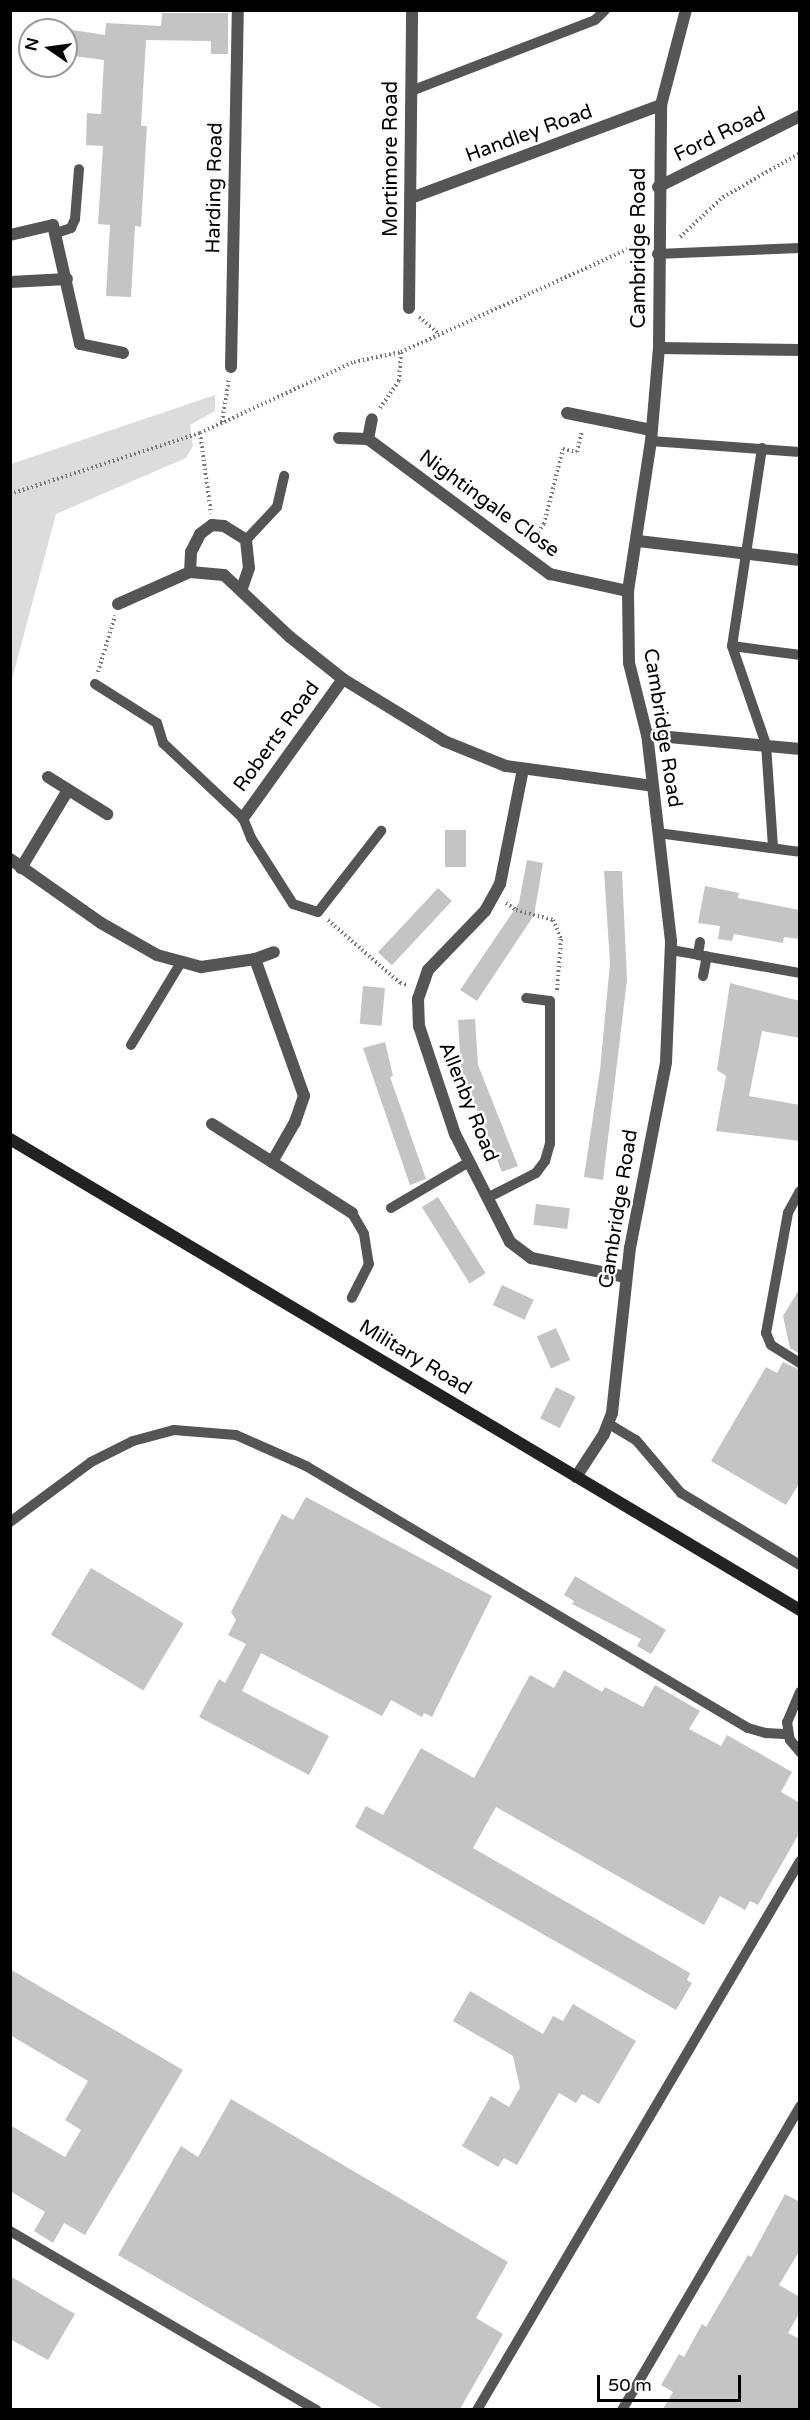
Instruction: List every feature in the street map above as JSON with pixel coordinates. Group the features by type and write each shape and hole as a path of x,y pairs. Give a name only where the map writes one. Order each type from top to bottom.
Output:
{"street":[{"name":"Harding Road","path":"231,367 238,10"},
{"name":"Mortimore Road","path":"409,309 412,10"},
{"name":"Cambridge Road","path":"576,1477 609,1424 626,1276 666,1062 671,951 647,735 629,663 628,591 638,541 659,348 657,254 661,105 686,10"},
{"name":"Handley Road","path":"411,198 661,105"},
{"name":"Ford Road","path":"658,188 800,116"},
{"path":"10,235 53,225 80,344 123,353"},
{"path":"10,282 67,279"},
{"path":"659,348 800,350"},
{"path":"567,413 651,436"},
{"path":"339,438 368,439 372,419"},
{"name":"Nightingale Close","path":"368,439 550,574 628,591"},
{"path":"190,572 191,552 201,534 212,525 234,529 246,540 249,568 242,588"},
{"path":"638,541 800,560"},
{"path":"118,604 190,572 216,572 242,588 290,637 343,679 444,741 493,762 523,769 653,786"},
{"name":"Roberts Road","path":"243,818 343,679"},
{"path":"647,735 766,744 800,749"},
{"name":"Allenby Road","path":"523,769 495,895 428,970 420,988 418,1011 422,1038 437,1088 469,1162 505,1235 523,1254 626,1276"},
{"path":"48,777 107,814"},
{"path":"21,868 68,790"},
{"path":"10,860 141,948 180,964 217,966 255,959 274,952"},
{"path":"255,959 303,1096 295,1122 272,1162"},
{"path":"212,1124 352,1213"},
{"name":"Military Road","path":"10,1139 800,1610"}],"lane":[{"path":"411,91 595,20 605,10"},
{"path":"56,233 71,228 75,219 80,169"},
{"path":"657,254 800,248"},
{"path":"651,436 800,452"},
{"path":"762,448 732,646 766,744 772,848"},
{"path":"246,540 276,507 284,476"},
{"path":"732,646 800,655"},
{"path":"95,684 158,723 163,743 243,818 250,838 293,904 318,912 381,831"},
{"path":"658,832 800,852"},
{"path":"700,942 703,976"},
{"path":"671,951 800,973"},
{"path":"131,1045 180,964"},
{"path":"487,1198 525,1181 545,1161 550,1144 550,1001 526,998"},
{"path":"391,1208 469,1162"},
{"path":"800,1191 788,1213 766,1333 772,1346 800,1363"},
{"path":"352,1213 364,1234 369,1264 352,1298"},
{"path":"609,1424 636,1440 681,1493 800,1565"},
{"path":"10,1522 86,1466 133,1441 187,1430 239,1436 306,1466 748,1728 788,1734"},
{"path":"800,1692 788,1717 788,1734 800,1752"},
{"path":"477,2409 800,1861"},
{"path":"621,2409 800,2106"},
{"path":"10,2231 316,2409"}],"path":[{"path":"10,494 200,433 282,399 354,362 401,352 635,243 658,238 682,237 723,197 800,153"},
{"path":"409,309 439,334"},
{"path":"372,419 399,381 401,352"},
{"path":"222,423 231,367"},
{"path":"522,553 543,525 562,449 577,452 586,417"},
{"path":"200,433 212,525"},
{"path":"95,684 118,604"},
{"path":"495,895 516,910 554,920 561,939 559,988 550,1001"},
{"path":"318,912 400,983 420,988"}],"shaded area":[{"path":"215,395 215,411 190,425 193,446 186,458 56,514 11,683 11,464"}],"building":[{"path":"162,13 228,13 228,54 211,54 211,41 146,40 141,126 147,126 141,227 135,226 131,297 106,296 110,225 98,224 103,146 86,145 87,113 101,114 104,60 78,57 78,31 105,35 106,23 161,26"},
{"path":"445,830 466,830 466,867 445,867"},
{"path":"527,860 543,863 534,915 477,1001 460,990 519,903"},
{"path":"604,871 622,871 627,980 603,1180 584,1177 600,1070 610,963"},
{"path":"705,886 739,893 738,898 800,910 800,939 784,937 783,943 734,934 732,941 718,939 720,926 698,923"},
{"path":"438,888 452,901 392,965 378,952"},
{"path":"730,983 800,1001 800,1038 762,1031 749,1096 800,1105 800,1141 716,1131 726,1076 717,1070"},
{"path":"363,986 385,988 382,1026 360,1024"},
{"path":"475,1019 478,1065 518,1166 502,1172 461,1070 458,1020"},
{"path":"385,1042 393,1076 390,1077 426,1179 410,1185 363,1048"},
{"path":"438,1197 486,1273 470,1283 422,1207"},
{"path":"536,1204 570,1208 567,1229 533,1225"},
{"path":"502,1285 534,1300 524,1320 493,1305"},
{"path":"800,1288 800,1354 790,1348 783,1316"},
{"path":"556,1328 570,1360 551,1369 537,1337"},
{"path":"783,1362 800,1370 800,1482 786,1505 711,1461 766,1367 777,1373"},
{"path":"556,1387 576,1397 560,1428 540,1418"},
{"path":"306,1497 492,1596 432,1717 424,1713 422,1717 391,1700 382,1716 261,1653 242,1691 329,1736 309,1775 199,1717 219,1679 225,1683 246,1644 228,1635 236,1620 231,1612 282,1514 293,1520"},
{"path":"91,1568 184,1624 143,1690 51,1635"},
{"path":"575,1576 666,1630 651,1654 637,1646 641,1639 572,1604 574,1601 564,1595"},
{"path":"564,1670 602,1692 605,1687 643,1707 655,1685 700,1711 689,1729 721,1746 727,1735 792,1772 781,1792 800,1803 800,1832 758,1905 750,1901 745,1910 720,1896 704,1925 496,1807 473,1848 690,1973 687,1980 692,1983 676,2010 355,1827 366,1806 383,1815 421,1748 474,1778 530,1675 554,1688"},
{"path":"10,1969 183,2070 85,2235 64,2223 53,2243 34,2231 45,2212 10,2191 10,2125 65,2157 81,2130 65,2120 88,2081 10,2035"},
{"path":"470,1991 543,2034 553,2016 563,2021 573,2004 636,2041 599,2104 582,2094 576,2103 559,2093 517,2165 504,2158 498,2167 462,2146 491,2096 509,2107 520,2088 513,2056 453,2021"},
{"path":"231,2099 508,2262 476,2318 503,2334 460,2409 383,2409 118,2255 181,2146 198,2157"},
{"path":"785,2194 800,2202 800,2250 779,2285 800,2297 800,2312 788,2333 800,2339 800,2409 663,2409 673,2392 661,2385 679,2354 684,2357 702,2324 706,2327 748,2255 751,2257"},
{"path":"10,2276 75,2314 48,2360 10,2339"}]}
